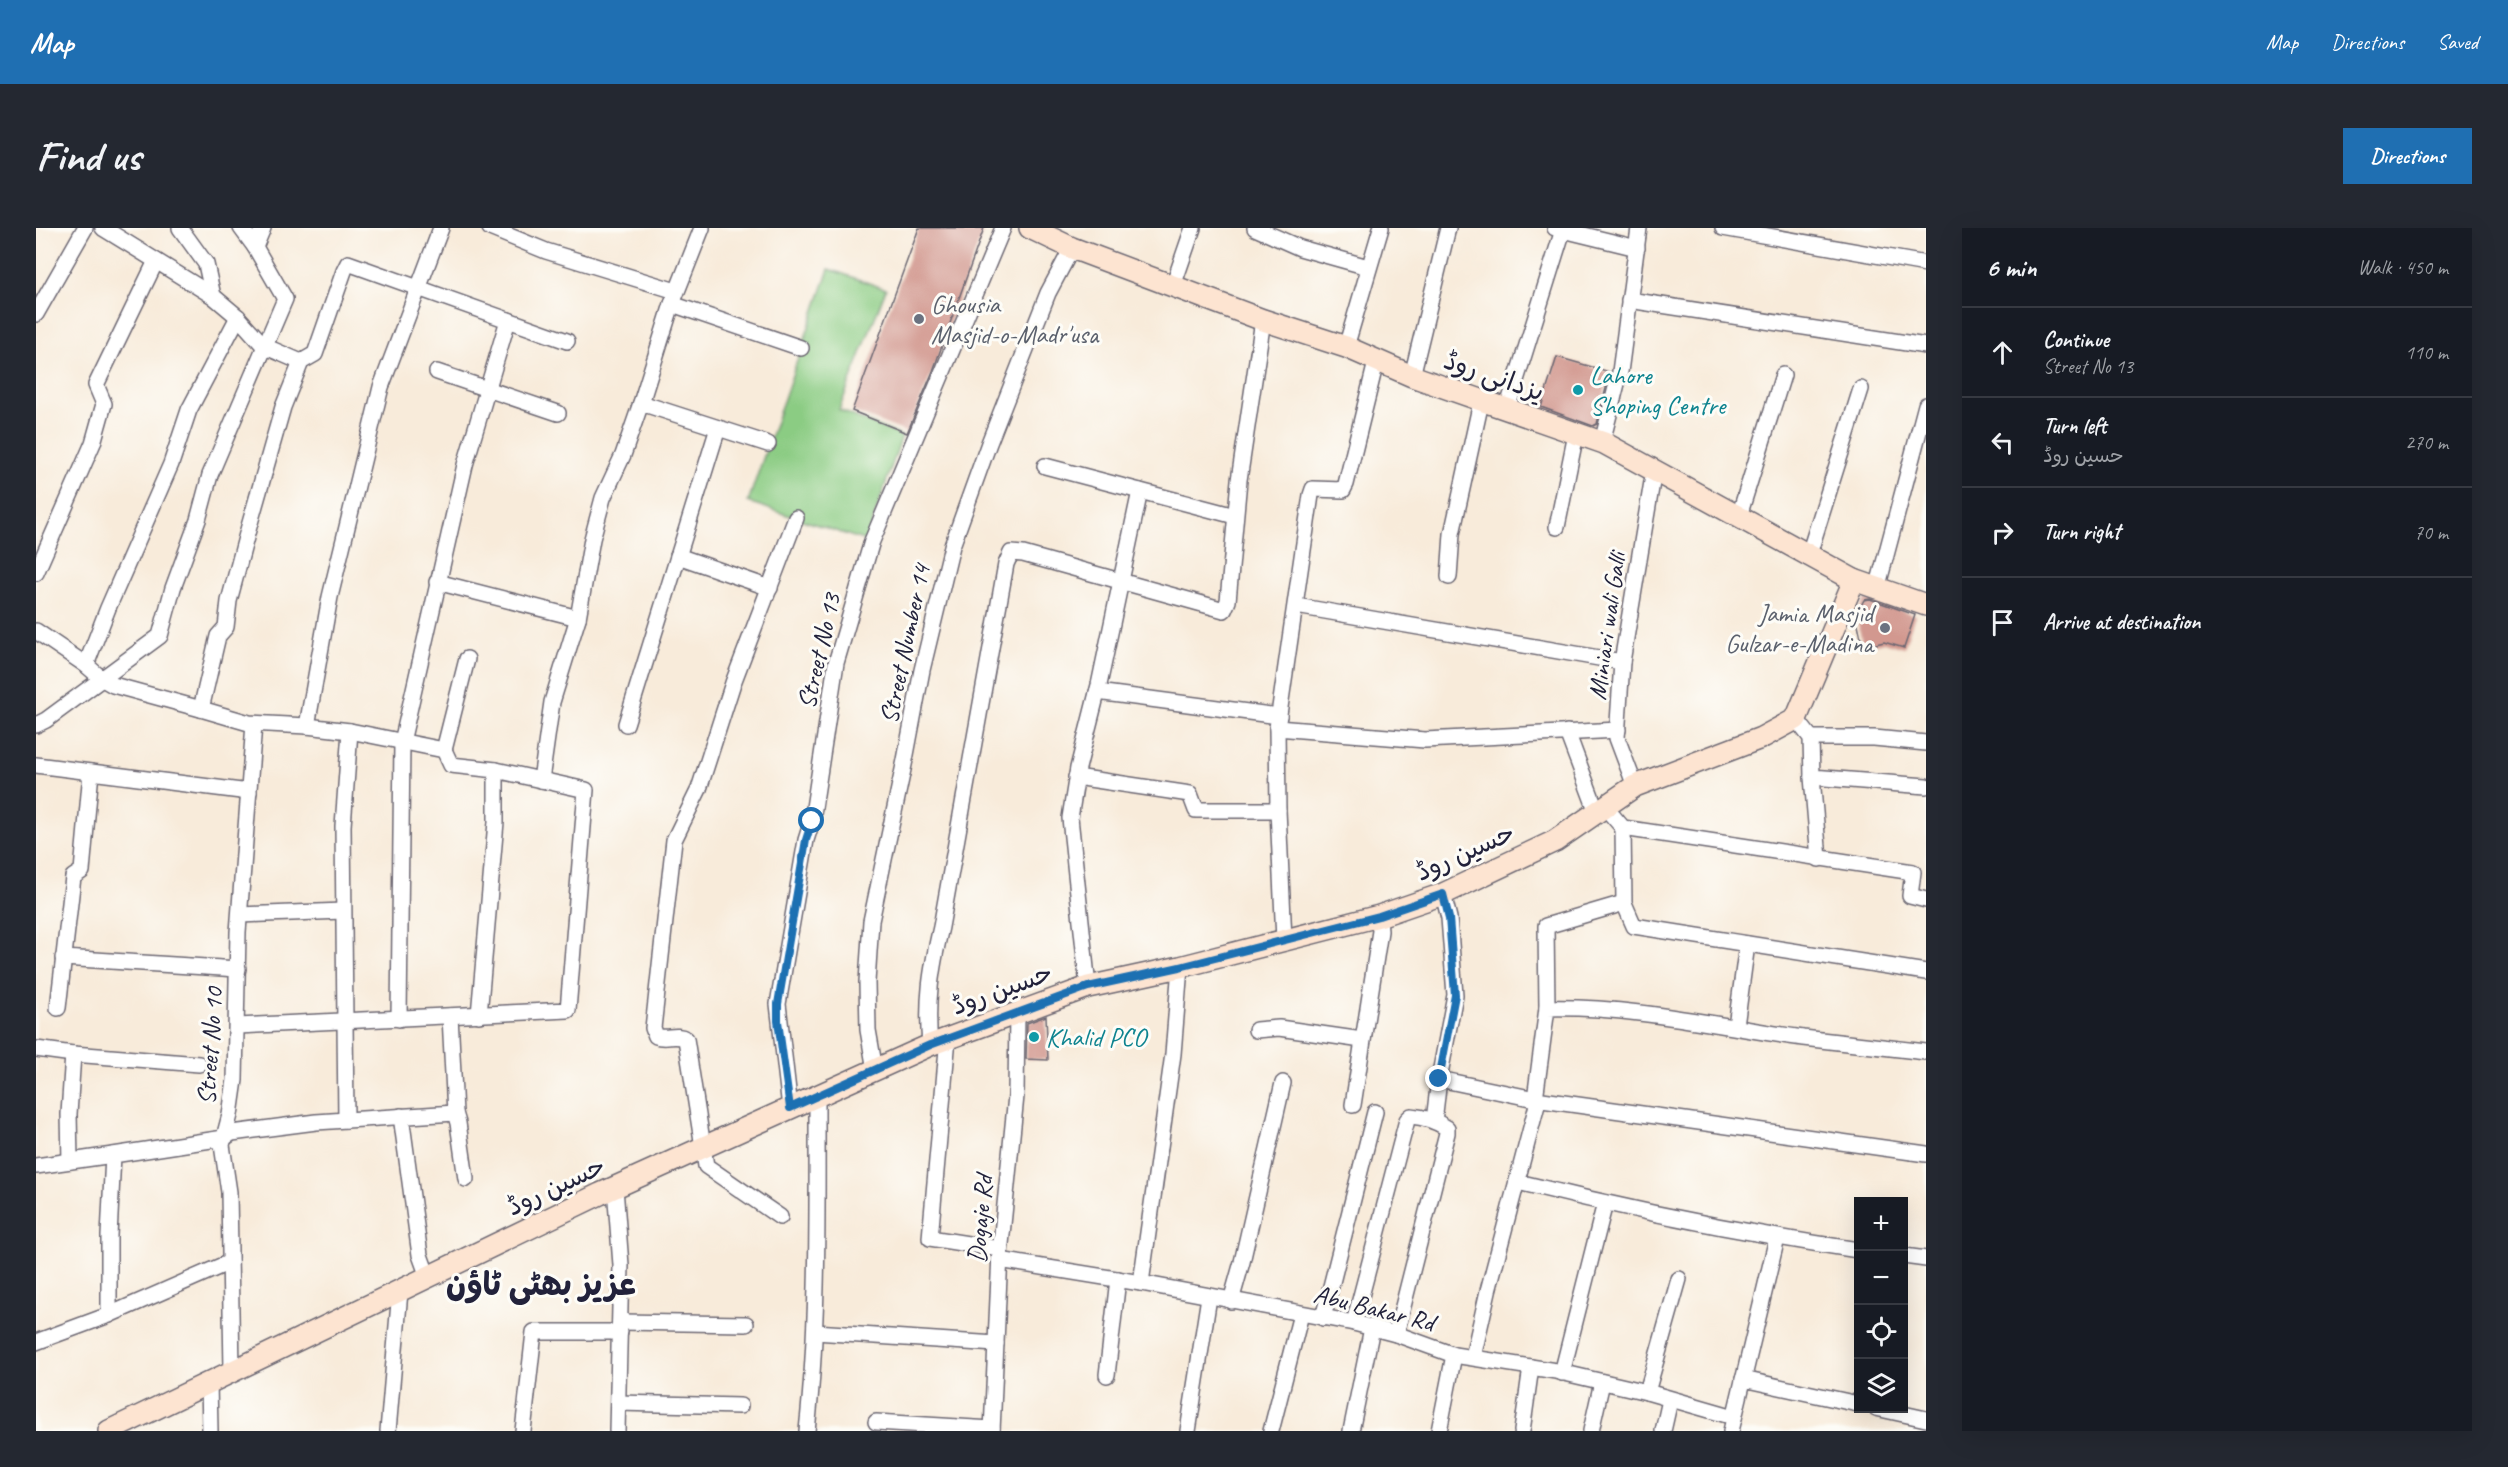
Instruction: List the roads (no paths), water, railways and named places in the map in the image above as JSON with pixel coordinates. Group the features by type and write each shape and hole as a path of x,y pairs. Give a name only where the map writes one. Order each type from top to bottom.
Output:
{"street":[{"path":"36,314 86,228"},
{"path":"103,228 213,296 238,317 264,346 300,362"},
{"path":"180,228 206,264 213,296"},
{"path":"36,725 160,636 173,588 198,520 210,476 285,299 242,228"},
{"path":"255,247 263,228"},
{"path":"307,726 330,597 381,387 441,228"},
{"path":"490,228 546,251 674,297 801,348"},
{"path":"541,780 552,702 578,618 592,539 603,498 623,455 674,297 702,228"},
{"name":"Street No 13","path":"790,1108 778,1021 778,1004 806,840 812,821 836,663 872,540 1003,228"},
{"name":"یزدانی روڈ","path":"1030,228 1072,248 1263,320 1346,347 1376,362 1481,402 1602,442 1854,580 1926,605"},
{"path":"1173,286 1193,228"},
{"path":"1255,228 1300,248 1368,267"},
{"path":"1346,347 1381,228"},
{"path":"1412,376 1448,228"},
{"path":"1602,442 1620,372 1639,228"},
{"path":"1723,228 1926,264"},
{"path":"1815,244 1817,228"},
{"path":"1507,409 1558,229 1636,248"},
{"name":"Street Number 14","path":"875,1070 868,1030 867,982 871,921 903,771 921,670 959,525 1048,293 1072,248"},
{"path":"36,573 93,443 104,404 96,384 156,261"},
{"path":"201,709 218,636 226,627 245,540 283,407 300,362 315,354 348,263 567,341"},
{"path":"1629,300 1926,346"},
{"path":"86,665 108,608 171,464 189,410 238,317"},
{"path":"399,1019 402,742 465,465 508,320"},
{"path":"939,1041 927,1016 930,978 1006,564 1011,553 1023,554 1224,610 1228,601 1235,516 1263,320"},
{"path":"1284,940 1278,810 1278,722 1311,495 1313,489 1336,491 1342,490 1346,484 1376,362"},
{"path":"437,372 558,413"},
{"path":"1739,516 1783,375"},
{"path":"1809,554 1861,389"},
{"path":"1449,577 1452,534 1481,402"},
{"path":"641,403 768,444"},
{"path":"1877,589 1926,405"},
{"path":"626,724 718,428"},
{"path":"1557,526 1576,434"},
{"path":"1045,465 1235,516"},
{"name":"Miniari wali Galli","path":"1635,786 1617,738 1622,662 1654,470"},
{"path":"1088,987 1070,818 1076,777 1122,582 1140,491"},
{"path":"780,1217 706,1166 686,1039 678,1036 661,1038 656,1036 653,1028 674,840 699,789 734,683 796,518"},
{"path":"678,556 770,588"},
{"path":"1819,859 1811,738 1796,719 1854,580"},
{"path":"437,582 578,618"},
{"path":"1296,606 1622,662"},
{"path":"36,631 113,685 254,724 307,726 350,731 444,750"},
{"path":"238,1026 568,1010 586,790 496,770 451,765 444,750 467,659"},
{"path":"1097,692 1278,722 1425,740 1618,730"},
{"name":"حسین روڈ","path":"109,1431 615,1188 939,1041 1088,987 1180,967 1379,916 1443,894 1556,840 1635,786 1761,738 1796,719"},
{"name":"Street No 10","path":"232,1371 230,1192 222,1145 235,1080 240,915 254,724"},
{"path":"346,1120 343,826 350,731"},
{"path":"1567,732 1601,809 1623,828 1913,872 1910,896 1926,900"},
{"path":"1811,738 1874,738 1926,742"},
{"path":"36,765 249,792"},
{"path":"479,1015 496,822 496,770"},
{"path":"58,1008 73,877 82,871 91,772"},
{"path":"1076,777 1190,794 1196,810 1278,810"},
{"path":"1812,777 1926,786"},
{"path":"1623,828 1624,903 1634,926 1926,972"},
{"path":"1434,1120 1439,1079 1455,995 1449,918 1443,894"},
{"path":"1473,1357 1537,1105 1535,1099 1547,1008 1546,926 1624,903"},
{"path":"240,915 343,911"},
{"path":"1353,1105 1380,931 1379,916"},
{"path":"1736,1026 1747,944"},
{"path":"63,958 238,969"},
{"path":"1141,1283 1173,1054 1180,967"},
{"path":"1547,1008 1587,1007 1736,1026 1802,1038 1926,1052"},
{"name":"Dogaje Rd","path":"992,1430 1000,1254 1016,1096 1017,1012"},
{"path":"450,1016 455,1113 466,1179"},
{"path":"1256,1030 1279,1028 1362,1040"},
{"name":"Abu Bakar Rd","path":"939,1041 930,1238 1118,1279 1353,1323 1396,1334 1454,1355 1531,1367 1647,1392 1732,1424"},
{"path":"36,1049 199,1064"},
{"path":"70,1161 69,1114 73,1054"},
{"path":"1439,1079 1535,1099 1926,1154"},
{"path":"1231,1301 1283,1083"},
{"path":"807,1431 815,1332 817,1096"},
{"path":"1323,1318 1375,1112"},
{"path":"36,1166 224,1138 232,1133 346,1120 455,1113"},
{"path":"401,1116 420,1255 428,1277"},
{"path":"1353,1323 1407,1120 1411,1116 1434,1120 1447,1128 1447,1133 1396,1334"},
{"path":"109,1315 109,1236 113,1155"},
{"path":"1518,1182 1605,1203 1778,1238 1854,1249"},
{"path":"615,1188 621,1264 617,1431"},
{"path":"1562,1373 1605,1203"},
{"path":"1732,1424 1778,1238"},
{"path":"1908,1257 1926,1259"},
{"path":"36,1342 109,1315 230,1262"},
{"path":"1107,1375 1118,1279"},
{"path":"1647,1392 1679,1279"},
{"path":"388,1431 400,1291"},
{"path":"1188,1431 1209,1297"},
{"path":"1271,1431 1301,1314"},
{"path":"523,1431 534,1332 746,1324"},
{"path":"1351,1431 1372,1328"},
{"path":"815,1332 996,1344"},
{"path":"1439,1431 1454,1355"},
{"path":"1522,1431 1531,1367"},
{"path":"1743,1380 1854,1403"},
{"path":"209,1382 210,1431"},
{"path":"1591,1431 1602,1382"},
{"path":"1663,1431 1670,1400"},
{"path":"618,1403 740,1406"},
{"path":"1899,1413 1926,1419"},
{"path":"876,1422 992,1430"}],"place":[{"name":"Ghousia Masjid-o-Madr'usa","path":"919,319"},
{"name":"Lahore Shoping Centre","path":"1578,390"},
{"name":"Jamia Masjid Gulzar-e-Madina","path":"1885,628"},
{"name":"Khalid PCO","path":"1034,1037"}],"district":[{"name":"عزیز بھٹی ٹاؤن","path":"541,1284"}]}
